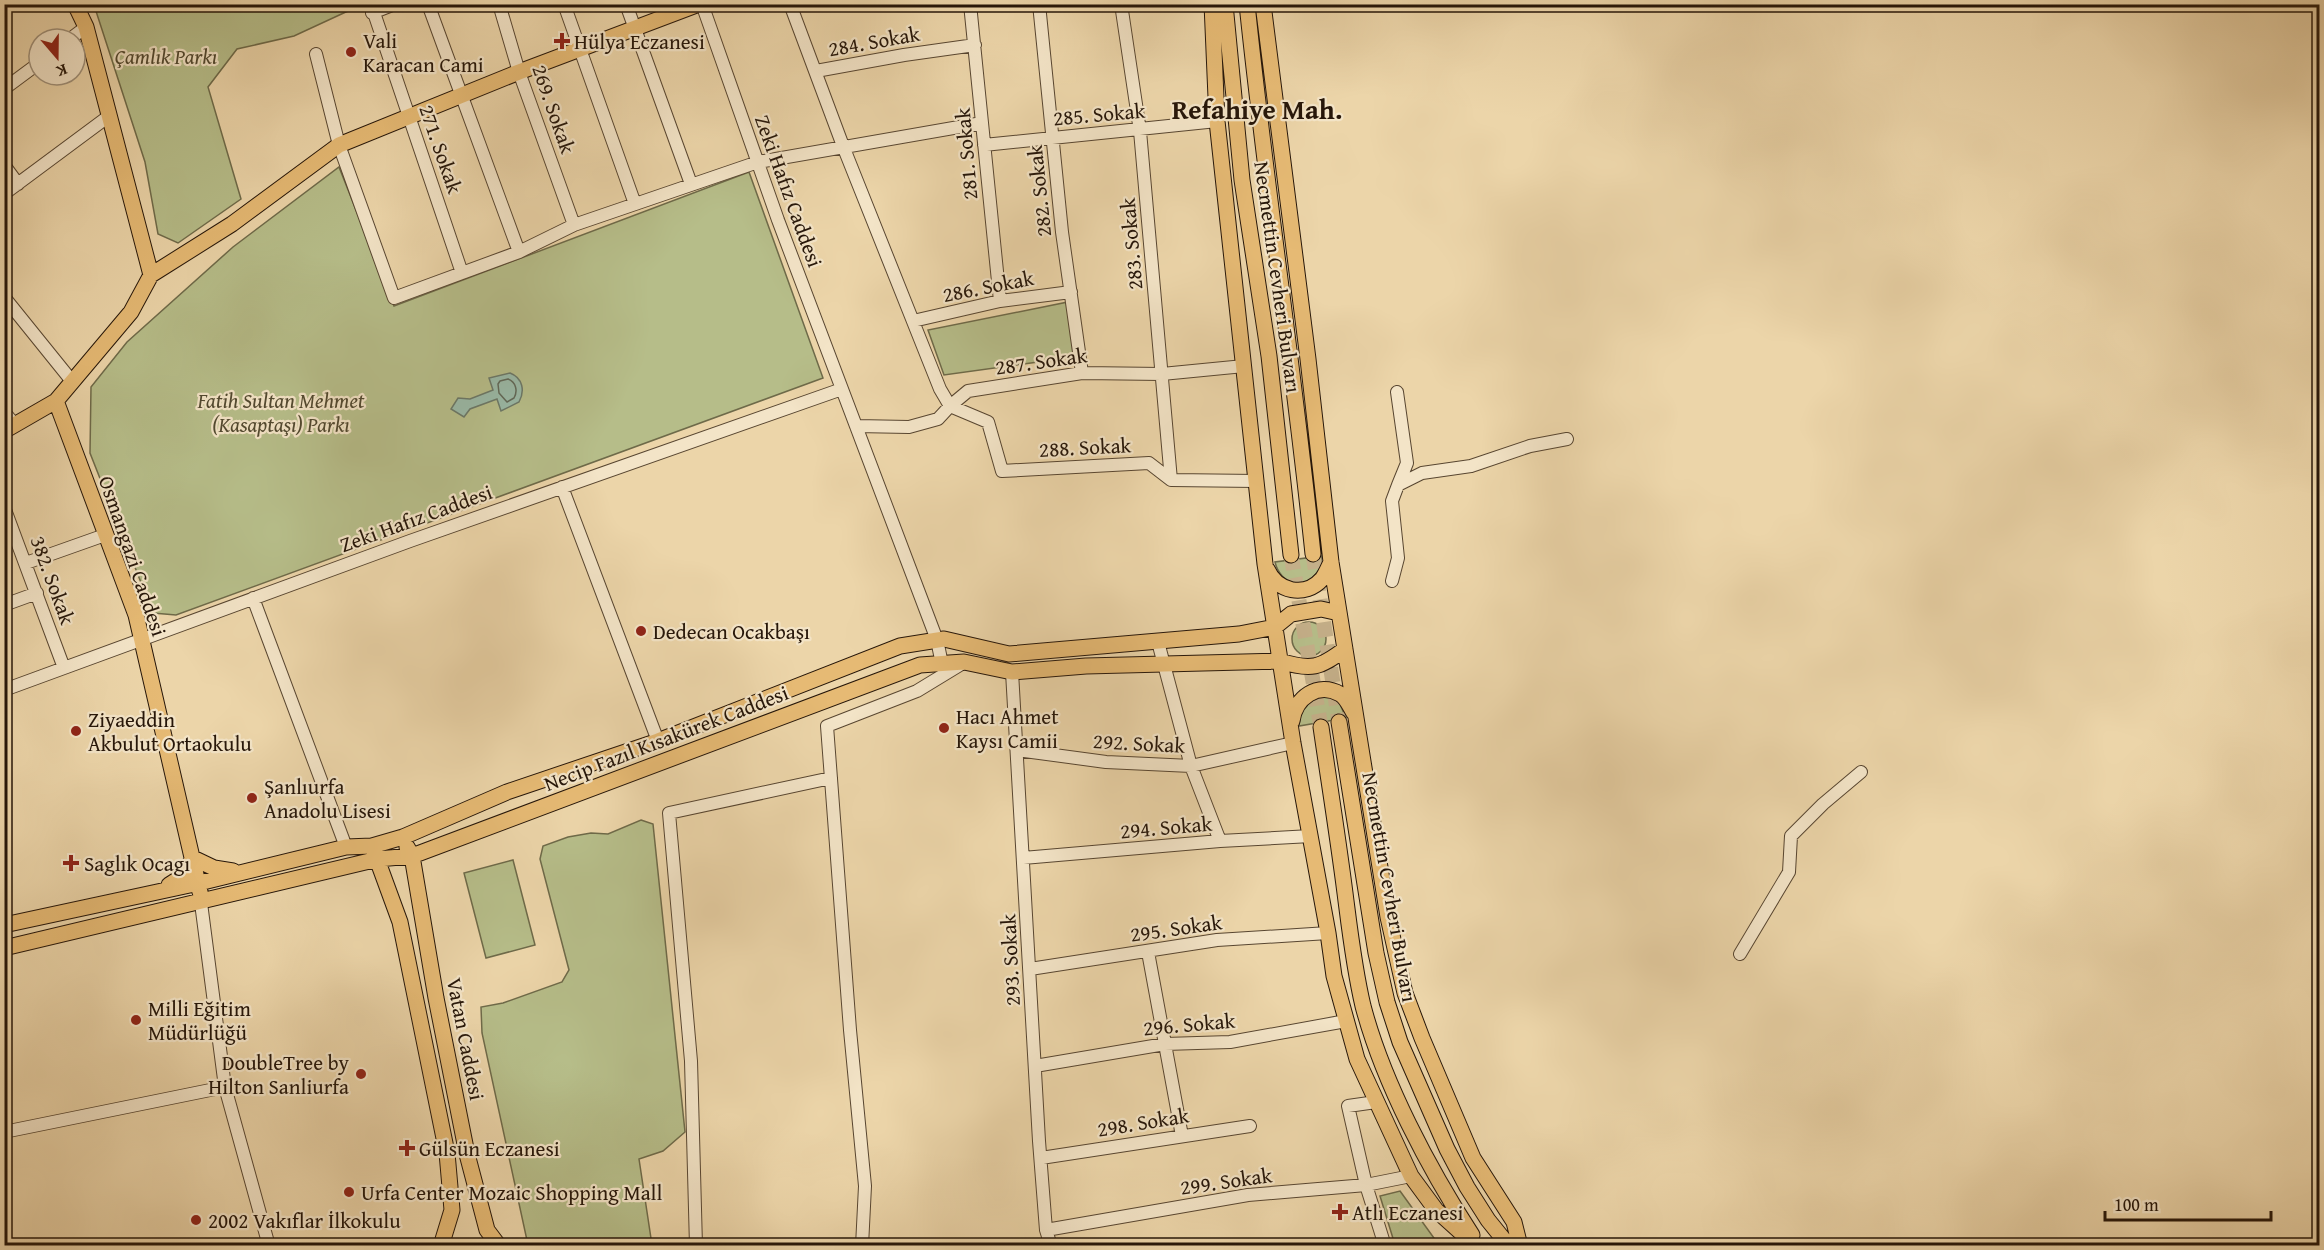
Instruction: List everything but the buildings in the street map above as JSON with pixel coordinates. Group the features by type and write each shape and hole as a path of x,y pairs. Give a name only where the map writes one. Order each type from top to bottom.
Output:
{"main road":[{"path":"75,4 86,27"},
{"path":"10,428 56,401 71,380 131,312 151,275 232,224 339,146 519,72 700,4"},
{"path":"1212,4 1216,122 1265,564 1334,976 1357,1059 1411,1176 1436,1210 1478,1245"},
{"name":"Necmettin Cevheri Bulvarı","path":"1225,4 1242,180 1269,356 1291,555"},
{"name":"Necmettin Cevheri Bulvarı","path":"1247,4 1264,162 1291,355 1313,554"},
{"path":"1263,4 1331,562 1388,916 1405,993 1443,1089 1473,1158 1514,1222 1520,1245"},
{"path":"87,31 151,275"},
{"name":"Osmangazi Caddesi","path":"56,401 136,615 199,883 201,903"},
{"path":"1265,564 1270,576 1279,585 1285,589 1297,591 1309,589 1320,581 1331,562"},
{"name":"Necip Fazıl Kısakürek Caddesi","path":"4,948 201,903 375,853 403,837 507,792 658,741 900,646 944,639 1009,654 1239,634 1275,627 1291,614 1321,609 1339,613"},
{"name":"Necip Fazıl Kısakürek Caddesi","path":"4,925 199,883 346,847 375,853 412,856 920,665 964,662 1012,672 1086,666 1280,661 1301,668 1325,664 1345,649"},
{"path":"1292,735 1293,711 1300,699 1310,693 1326,690 1339,694 1357,718"},
{"name":"Necmettin Cevheri Bulvarı","path":"1339,723 1376,953 1387,1002 1400,1042 1447,1149 1472,1195 1509,1245"},
{"name":"Necmettin Cevheri Bulvarı","path":"1321,727 1352,960 1364,1008 1400,1104 1447,1196 1478,1245"},
{"name":"Vatan Caddesi","path":"403,837 412,856 435,998 467,1154 487,1230 499,1245"},
{"name":"Vatan Caddesi","path":"375,853 400,922 447,1153 452,1210 441,1245"},
{"path":"160,891 183,876 193,858 214,868 233,871 263,868"}],"street":[{"path":"371,9 395,4"},
{"path":"428,4 519,252"},
{"name":"269. Sokak","path":"499,4 519,72 574,225"},
{"path":"564,4 635,204"},
{"path":"627,4 691,184"},
{"name":"Zeki Hafız Caddesi","path":"700,4 937,640 942,664"},
{"path":"790,4 843,146 940,389 950,406"},
{"name":"281. Sokak","path":"970,4 1000,301"},
{"name":"282. Sokak","path":"1039,4 1062,232 1082,373"},
{"name":"283. Sokak","path":"1121,4 1140,131 1171,480"},
{"name":"271. Sokak","path":"371,9 462,273"},
{"name":"284. Sokak","path":"816,71 975,45"},
{"path":"316,54 339,146 394,298 519,252 574,225 758,162 982,123"},
{"path":"4,89 27,72"},
{"path":"4,194 109,116"},
{"name":"285. Sokak","path":"984,145 1053,136 1140,131 1216,122"},
{"path":"4,165 18,184"},
{"name":"286. Sokak","path":"913,321 1000,301 1071,292"},
{"path":"4,297 71,380"},
{"name":"287. Sokak","path":"856,426 909,427 938,420 950,406 968,392 1082,373 1162,374 1244,366"},
{"name":"Zeki Hafız Caddesi","path":"4,690 141,638 842,389"},
{"path":"1392,581 1398,558 1392,501 1407,463 1397,392"},
{"name":"288. Sokak","path":"950,406 988,422 1002,471 1149,463 1171,480"},
{"path":"4,412 10,428"},
{"path":"1398,485 1422,473 1471,466 1530,447 1567,439"},
{"path":"1171,480 1257,481"},
{"path":"562,488 658,741"},
{"name":"382. Sokak","path":"4,507 64,668"},
{"path":"26,563 105,535"},
{"path":"4,605 37,593"},
{"path":"253,598 346,847"},
{"path":"1158,642 1191,766 1220,841"},
{"path":"862,1245 865,1186 850,1030 827,726 917,691 964,662"},
{"name":"293. Sokak","path":"1012,672 1041,1158 1046,1230 1051,1245"},
{"name":"292. Sokak","path":"1017,750 1106,762 1191,766 1292,735"},
{"path":"1740,954 1789,872 1791,836 1823,804 1861,772"},
{"path":"696,1245 691,1061 669,813 831,778"},
{"name":"294. Sokak","path":"1023,858 1220,841 1311,836"},
{"path":"201,903 225,1087 269,1245"},
{"name":"295. Sokak","path":"1030,969 1217,940 1328,933"},
{"path":"1148,952 1182,1136"},
{"name":"296. Sokak","path":"1035,1066 1166,1044 1230,1042 1346,1021"},
{"path":"4,1132 225,1087"},
{"path":"1376,1102 1348,1106 1366,1185 1384,1245"},
{"name":"298. Sokak","path":"1041,1158 1250,1126"},
{"name":"299. Sokak","path":"1046,1230 1248,1195 1366,1185 1411,1176"}],"green space":[{"name":"Çamlık Parkı","path":"94,5 361,5 294,36 237,49 208,87 241,199 178,243 158,234 145,162"},
{"name":"Fatih Sultan Mehmet (Kasaptaşı) Parkı","path":"339,167 394,306 749,172 823,378 176,615 153,613 90,453 91,387 127,342 233,247"},
{"path":"1068,302 1075,357 944,375 928,330"},
{"path":"1322,556 1318,571 1313,578 1300,583 1294,583 1282,576 1275,562"},
{"path":"1309,622 1321,627 1326,639 1321,651 1309,656 1297,651 1292,639 1297,627"},
{"path":"1319,696 1339,702 1346,718 1299,726 1304,708"},
{"path":"641,820 653,824 685,1132 663,1151 639,1159 652,1245 528,1245 482,1033 481,1007 503,1003 562,982 569,970 540,859 543,846 568,837 591,833 608,834"},
{"path":"513,860 535,945 486,958 464,873"},
{"path":"1400,1191 1439,1245 1395,1245 1380,1196"}],"water":[{"path":"510,373 518,378 522,385 519,402 501,411 497,399 470,409 464,417 451,409 458,398 470,399 493,390 489,378"}],"tunnel":[{"path":"1313,554 1339,722"},
{"path":"1291,555 1321,727"}],"place":[{"name":"Hülya Eczanesi","path":"562,41"},
{"name":"Vali Karacan Cami","path":"351,52"},
{"name":"Dedecan Ocakbaşı","path":"641,631"},
{"name":"Hacı Ahmet Kaysı Camii","path":"944,728"},
{"name":"Ziyaeddin Akbulut Ortaokulu","path":"76,731"},
{"name":"Şanlıurfa Anadolu Lisesi","path":"252,798"},
{"name":"Saglık Ocagı","path":"71,863"},
{"name":"Milli Eğitim Müdürlüğü","path":"136,1020"},
{"name":"DoubleTree by Hilton Sanliurfa","path":"361,1074"},
{"name":"Gülsün Eczanesi","path":"407,1148"},
{"name":"Urfa Center Mozaic Shopping Mall","path":"349,1192"},
{"name":"Atlı Eczanesi","path":"1340,1212"},
{"name":"2002 Vakıflar İlkokulu","path":"196,1220"}],"district":[{"name":"Refahiye Mah.","path":"1257,109"}]}
